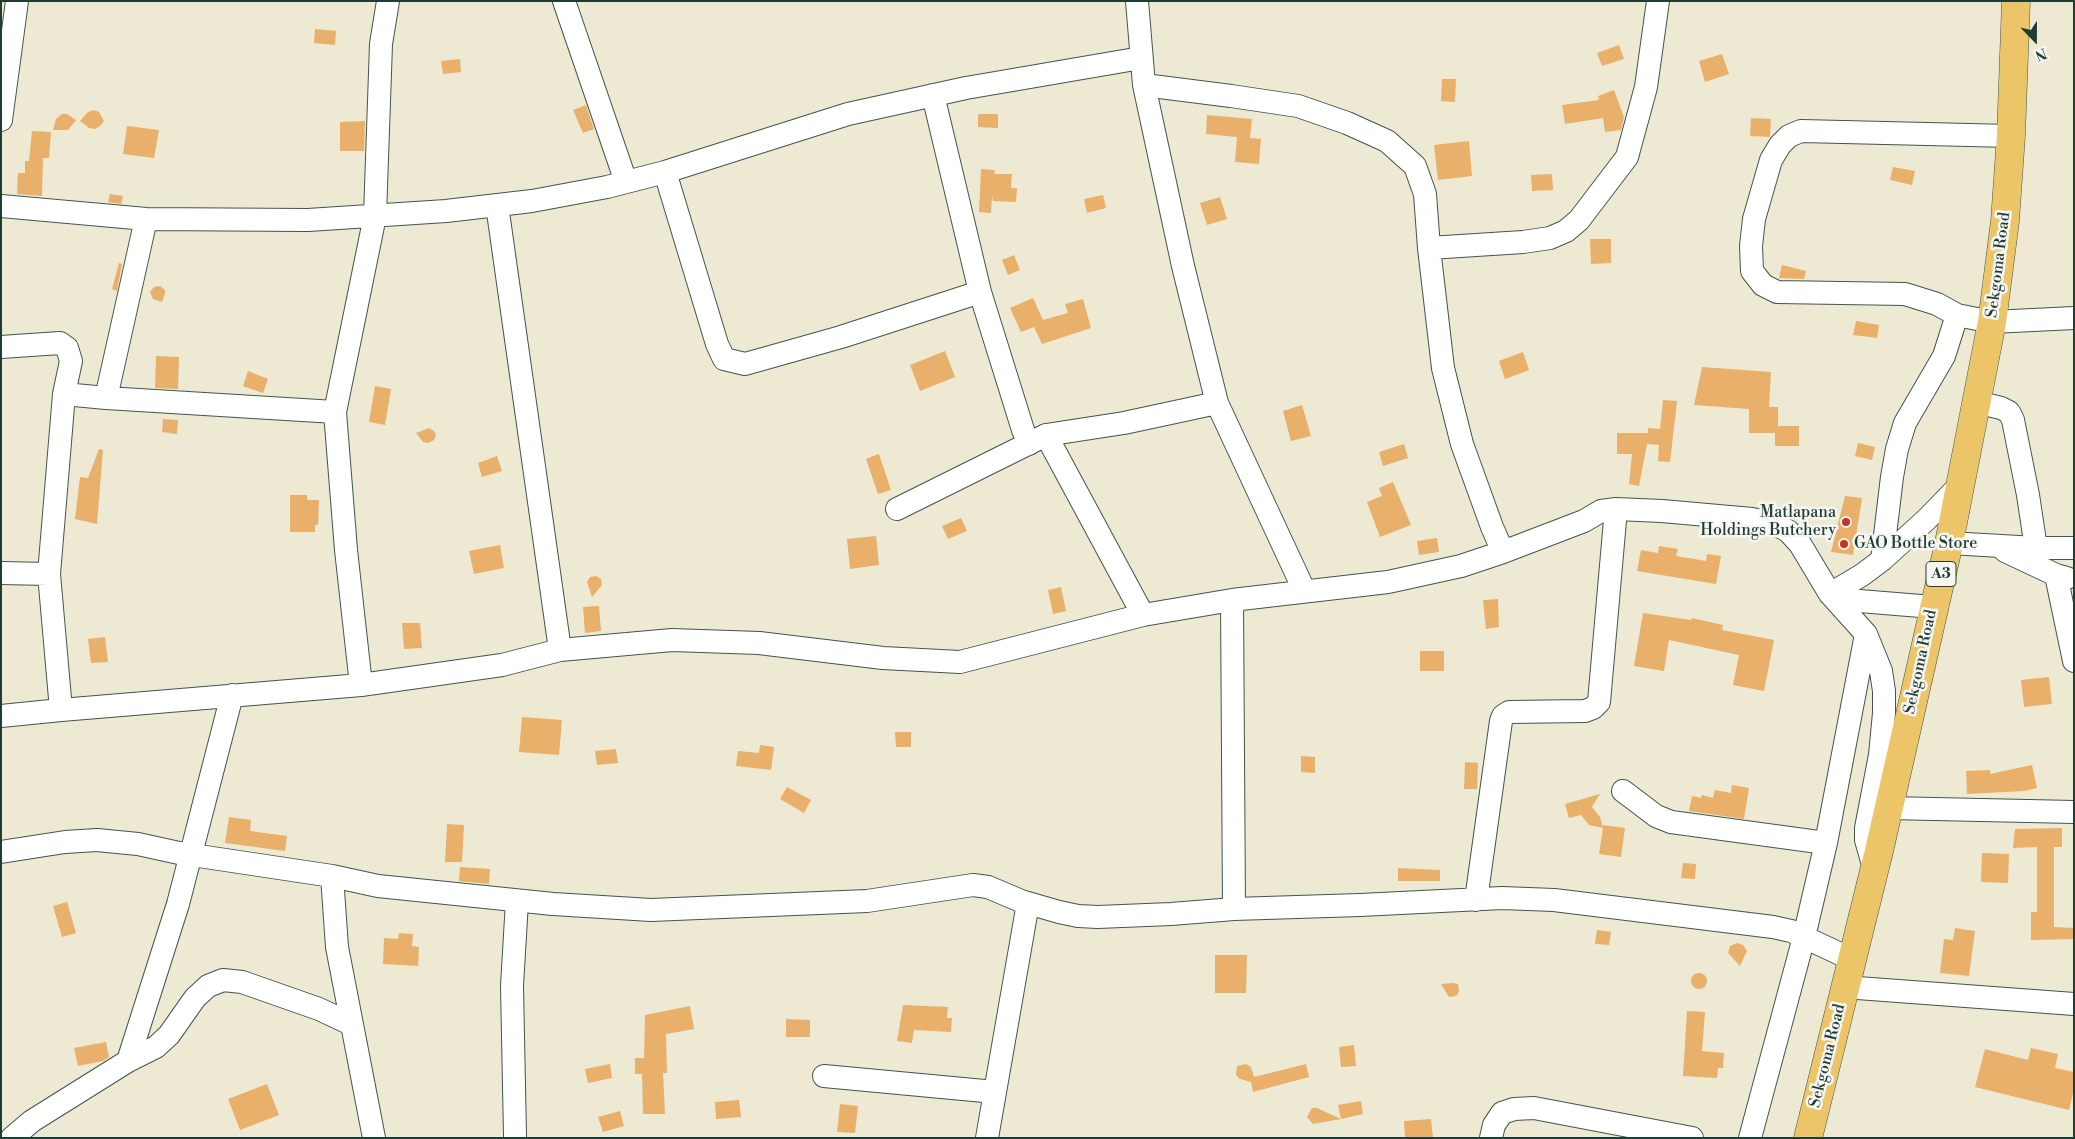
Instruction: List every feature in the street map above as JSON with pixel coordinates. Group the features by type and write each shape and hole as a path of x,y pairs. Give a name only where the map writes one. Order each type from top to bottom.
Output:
{"highway":[{"name":"Sekgoma Road","path":"1808,1138 1874,868 1949,543 1992,322 2005,221 2011,136 2016,1"}],"street":[{"path":"1,120 17,1"},
{"path":"362,685 346,550 335,412 375,216 381,44 388,1"},
{"path":"564,1 626,182"},
{"path":"1137,1 1144,85 1183,266 1217,403 1304,590"},
{"path":"1429,248 1523,242 1550,238 1566,231 1579,220 1627,157 1639,119 1646,87 1658,1"},
{"path":"1,206 146,219 308,220 375,216 532,201 665,172 848,114 933,95 1141,58"},
{"path":"1144,85 1298,106 1347,123 1387,141 1415,166 1425,194 1429,248 1443,368 1462,444 1492,527 1504,552"},
{"path":"933,95 980,292 1023,430 1038,440 1143,615"},
{"path":"2011,136 1801,131 1789,136 1780,145 1771,160 1754,219 1751,246 1752,271 1763,286 1778,292 1905,294 1937,304 1957,316 1992,322 2074,318"},
{"path":"665,172 717,344 724,359 745,364 841,337 980,292"},
{"path":"497,205 560,650"},
{"path":"106,398 146,219"},
{"path":"1882,560 1897,449 1905,423 1944,356 1957,316"},
{"path":"1,347 60,343 67,348 71,360 64,394 49,574 61,710"},
{"path":"64,394 335,412"},
{"path":"1976,402 2001,408 2009,412 2013,420 2036,548"},
{"path":"897,509 1038,440 1217,403"},
{"path":"1832,597 1882,560 1960,486"},
{"path":"1476,900 1501,721 1504,716 1509,712 1585,711 1594,708 1598,702 1616,509"},
{"path":"1,716 362,685 502,665 560,650 682,641 759,643 883,658 960,662 1143,615 1304,590 1388,582 1461,566 1504,552 1584,521 1601,511 1616,509 1743,518 1773,523 1788,531 1800,544 1832,597 1866,634 1881,671 1884,691 1884,713 1880,755 1866,828 1866,840 1874,868"},
{"path":"1949,543 2036,548 2074,548"},
{"path":"1995,546 2062,576 2074,661"},
{"path":"1,573 49,574"},
{"path":"1832,597 1933,607"},
{"path":"1232,600 1234,909"},
{"path":"1750,1138 1804,937 1826,843 1866,634"},
{"path":"128,1061 178,904 232,695"},
{"path":"1623,791 1648,811 1671,822 1826,843"},
{"path":"1888,808 2074,812"},
{"path":"1,852 65,842 96,840 138,844 332,876 378,886 517,901 652,910 867,901 973,885 988,887 1028,903 1078,916 1098,917 1234,909 1476,900 1554,900 1773,927 1791,931 1851,959"},
{"path":"332,876 337,948 374,1138"},
{"path":"515,1136 512,986 517,901"},
{"path":"987,1138 1028,903"},
{"path":"12,1138 32,1121 128,1061 156,1047 169,1035 195,998 208,986 223,980 242,982 319,1009 351,1024"},
{"path":"1844,987 2074,1004"},
{"path":"824,1076 995,1092"},
{"path":"1491,1138 1494,1125 1502,1113 1514,1109 1534,1108 1692,1138"}],"building":[{"path":"315,29 336,31 335,45 314,43"},
{"path":"1619,45 1624,59 1602,66 1597,53"},
{"path":"1722,54 1729,74 1705,82 1699,61"},
{"path":"460,59 461,72 443,74 441,61"},
{"path":"1442,79 1456,79 1455,102 1441,101"},
{"path":"1614,90 1624,117 1621,130 1605,132 1603,118 1565,124 1562,105 1599,100 1598,96"},
{"path":"586,105 594,129 583,133 573,110"},
{"path":"94,110 99,112 104,121 95,129 89,128 80,121 88,112"},
{"path":"62,114 67,114 76,120 68,130 53,130 56,119"},
{"path":"978,114 998,114 998,128 978,127"},
{"path":"1207,115 1252,119 1250,138 1261,139 1259,164 1235,162 1237,137 1206,134"},
{"path":"1751,118 1771,119 1770,137 1750,136"},
{"path":"365,121 364,151 340,151 340,122"},
{"path":"127,126 159,130 154,158 123,154"},
{"path":"32,131 51,132 49,158 43,158 42,196 17,194 18,173 25,173 25,161 29,161"},
{"path":"1469,141 1472,176 1438,180 1434,145"},
{"path":"1893,167 1915,171 1912,185 1890,180"},
{"path":"981,169 995,170 994,174 1012,174 1011,188 1017,188 1016,202 993,201 992,196 991,213 979,212"},
{"path":"1552,174 1553,190 1532,191 1531,175"},
{"path":"110,194 123,196 121,204 108,202"},
{"path":"1103,195 1106,208 1087,213 1084,199"},
{"path":"1220,197 1227,219 1207,225 1200,203"},
{"path":"1590,239 1611,239 1611,263 1591,264"},
{"path":"1014,255 1020,270 1008,275 1002,260"},
{"path":"119,263 122,264 117,291 112,289"},
{"path":"1782,265 1806,271 1804,279 1779,278"},
{"path":"160,286 165,290 162,302 153,299 150,292 154,287"},
{"path":"1033,298 1043,320 1068,313 1065,304 1083,299 1091,328 1042,344 1034,327 1021,332 1010,308"},
{"path":"1856,321 1879,325 1877,338 1853,335"},
{"path":"945,351 955,377 920,391 910,365"},
{"path":"1523,352 1529,370 1505,379 1499,361"},
{"path":"156,356 179,357 178,389 155,388"},
{"path":"1702,367 1771,372 1769,407 1778,407 1778,426 1799,426 1799,446 1775,446 1775,433 1749,433 1749,409 1694,405"},
{"path":"248,371 268,379 263,393 243,386"},
{"path":"375,386 391,389 385,425 369,422"},
{"path":"1663,400 1677,401 1670,462 1658,461 1659,445 1647,444 1639,486 1629,484 1632,454 1617,454 1617,433 1648,433 1648,428 1660,429"},
{"path":"1302,405 1311,436 1291,441 1283,411"},
{"path":"163,419 178,420 177,434 162,432"},
{"path":"429,428 436,435 434,440 428,443 423,442 416,433"},
{"path":"1858,443 1875,447 1872,460 1855,456"},
{"path":"1404,444 1408,458 1383,466 1379,452"},
{"path":"99,449 103,450 97,524 75,519 80,477 88,478"},
{"path":"879,454 891,490 878,494 866,459"},
{"path":"497,456 502,471 482,477 478,463"},
{"path":"1393,482 1411,525 1380,537 1367,502 1382,496 1379,488"},
{"path":"290,495 307,495 307,500 319,500 318,525 315,525 315,532 290,532"},
{"path":"1845,496 1862,498 1853,555 1831,552"},
{"path":"961,518 967,531 948,539 942,526"},
{"path":"876,536 879,565 850,569 847,539"},
{"path":"1437,538 1439,552 1419,555 1417,541"},
{"path":"500,545 504,568 474,574 469,551"},
{"path":"1659,546 1678,549 1676,556 1706,561 1707,554 1721,556 1716,584 1637,571 1641,550 1658,553"},
{"path":"596,576 601,579 602,585 592,597 587,582 590,577"},
{"path":"1061,587 1066,611 1053,614 1048,590"},
{"path":"1498,599 1499,627 1486,629 1483,600"},
{"path":"599,606 601,631 585,633 583,607"},
{"path":"1643,613 1691,620 1692,618 1723,625 1722,630 1774,640 1764,691 1733,685 1739,655 1669,640 1664,671 1634,666"},
{"path":"402,623 420,623 422,648 404,649"},
{"path":"105,637 108,662 91,663 88,639"},
{"path":"1420,651 1444,651 1444,671 1420,671"},
{"path":"2049,677 2052,704 2024,707 2021,680"},
{"path":"522,717 562,720 559,755 519,752"},
{"path":"895,732 911,732 911,747 896,747"},
{"path":"760,745 774,747 771,770 736,766 738,751 759,753"},
{"path":"616,749 618,763 597,765 595,751"},
{"path":"1301,756 1315,757 1315,773 1301,772"},
{"path":"1465,762 1478,763 1477,789 1464,789"},
{"path":"2032,765 2037,788 2024,791 1967,794 1966,771 1990,770 1990,774"},
{"path":"1732,785 1749,788 1744,819 1689,811 1692,796 1701,798 1702,795 1713,798 1715,790 1731,793"},
{"path":"787,787 811,800 804,813 780,799"},
{"path":"1600,794 1592,807 1600,817 1603,827 1603,825 1625,828 1621,857 1599,854 1603,828 1589,825 1581,815 1569,818 1565,804"},
{"path":"229,817 251,820 250,831 287,836 285,851 225,843"},
{"path":"447,824 464,825 462,862 445,862"},
{"path":"2062,828 2062,847 2054,847 2054,927 2074,928 2074,939 2031,940 2031,912 2037,912 2037,847 2013,848 2015,829"},
{"path":"1982,853 2009,854 2008,883 1981,882"},
{"path":"1683,863 1696,864 1695,879 1681,878"},
{"path":"460,867 490,869 489,884 459,881"},
{"path":"1398,868 1440,870 1440,881 1398,881"},
{"path":"67,902 76,933 62,937 53,906"},
{"path":"1955,928 1975,931 1969,976 1940,973 1944,939 1953,940"},
{"path":"1597,930 1611,932 1609,945 1595,944"},
{"path":"399,933 413,934 412,946 419,947 418,966 383,964 384,938 398,939"},
{"path":"1737,943 1743,945 1747,951 1740,966 1728,953 1730,946"},
{"path":"1215,955 1247,955 1246,993 1215,993"},
{"path":"1696,973 1702,973 1707,978 1705,987 1696,989 1691,984 1691,978"},
{"path":"1441,984 1458,984 1459,992 1456,996 1449,997"},
{"path":"903,1005 948,1007 947,1018 952,1018 951,1032 914,1030 912,1043 897,1041"},
{"path":"690,1006 694,1029 666,1034 667,1073 663,1073 665,1114 643,1114 642,1074 635,1074 635,1058 644,1058 645,1015"},
{"path":"1687,1011 1705,1012 1702,1051 1724,1053 1723,1068 1718,1068 1717,1078 1683,1076"},
{"path":"786,1019 810,1020 810,1037 786,1037"},
{"path":"106,1042 109,1057 103,1061 78,1066 74,1048"},
{"path":"1354,1045 1356,1066 1341,1067 1339,1047"},
{"path":"2031,1048 2058,1054 2055,1068 2074,1072 2074,1089 2069,1110 1975,1087 1985,1049 2028,1060"},
{"path":"610,1064 612,1078 588,1083 585,1069"},
{"path":"1246,1064 1251,1067 1254,1077 1306,1064 1309,1077 1253,1092 1251,1082 1240,1079 1236,1075 1237,1066"},
{"path":"267,1084 279,1115 240,1130 228,1099"},
{"path":"739,1100 741,1117 716,1119 715,1102"},
{"path":"1361,1101 1363,1114 1341,1119 1338,1105"},
{"path":"840,1104 858,1106 855,1133 837,1132"},
{"path":"1312,1108 1317,1108 1341,1119 1313,1124 1307,1117"},
{"path":"620,1111 624,1126 603,1132 598,1117"},
{"path":"1431,1119 1433,1138 1405,1138 1404,1121"}],"place":[{"name":"Matlapana Holdings Butchery","path":"1846,522"},
{"name":"GAO Bottle Store","path":"1844,544"}]}
